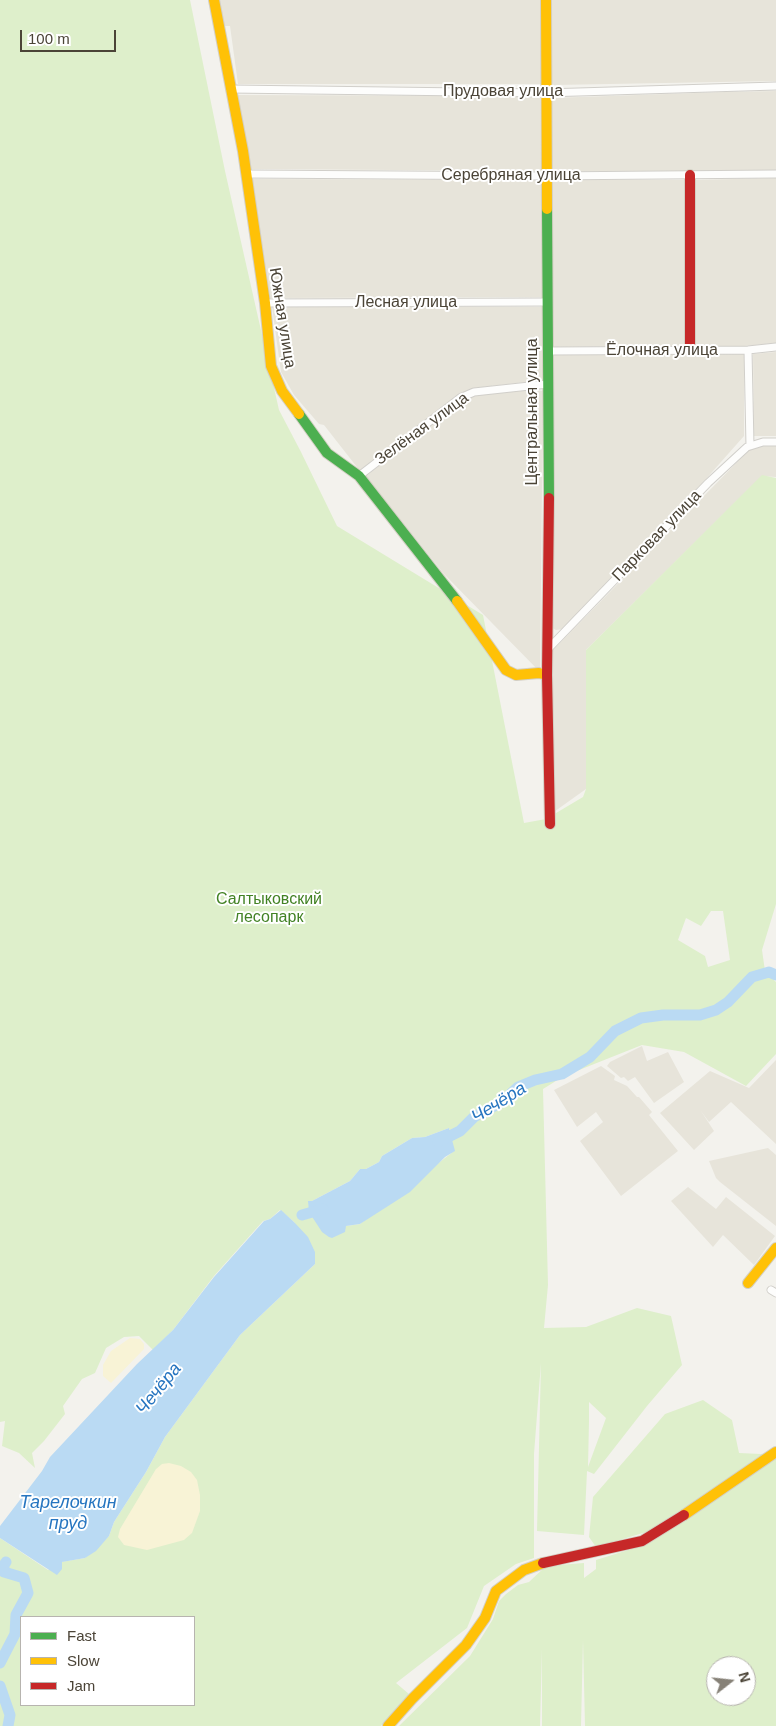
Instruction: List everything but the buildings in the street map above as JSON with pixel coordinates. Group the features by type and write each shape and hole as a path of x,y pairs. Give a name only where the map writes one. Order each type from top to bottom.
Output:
{"street":[{"name":"Южная улица","path":"214,0 243,152 265,303 271,366 282,391 327,453 359,476 473,622 506,670 516,674 547,675"},
{"name":"Центральная улица","path":"546,0 547,675 550,824"},
{"name":"Прудовая улица","path":"230,89 545,93 776,86"},
{"name":"Серебряная улица","path":"246,174 546,176 776,174"},
{"path":"690,175 690,350"},
{"name":"Лесная улица","path":"265,303 547,302"},
{"name":"Ёлочная улица","path":"548,351 748,350 776,347"},
{"path":"748,350 750,446 763,442 776,442"},
{"name":"Зелёная улица","path":"359,476 460,398 474,392 548,384"},
{"name":"Парковая улица","path":"548,649 708,483 750,446"},
{"path":"748,1283 776,1248"},
{"path":"388,1726 466,1645 485,1618 496,1591 524,1570 546,1562 642,1541 776,1452"}],"shaded area":[{"path":"218,0 542,0 542,84 238,84 230,26 222,26"},
{"path":"549,0 776,0 776,81 554,85 549,81"},
{"path":"776,91 776,171 552,171 551,98"},
{"path":"237,95 540,96 541,171 251,169"},
{"path":"776,178 776,343 693,347 693,180"},
{"path":"252,179 542,180 543,297 270,298"},
{"path":"550,180 686,180 687,346 549,347"},
{"path":"272,307 543,307 543,380 474,388 458,395 360,471 324,425 319,424 294,395 281,372"},
{"path":"776,352 776,436 754,436 753,354"},
{"path":"744,354 744,436 705,480 563,629 556,630 552,628 554,508 551,357 554,355"},
{"path":"532,390 543,391 540,672 444,574 366,476 461,401 478,395"},
{"path":"763,444 776,445 776,477 762,476 586,650 586,789 551,814 553,650 750,449"},
{"path":"642,1046 647,1061 668,1052 684,1082 654,1103 635,1077 628,1081 624,1077 621,1078 607,1066 610,1062"},
{"path":"776,1060 776,1144 731,1102 709,1122 701,1111 714,1131 694,1150 660,1113 710,1071 749,1088"},
{"path":"601,1066 615,1076 614,1080 627,1086 639,1097 652,1112 649,1115 678,1151 621,1196 580,1141 603,1122 596,1112 577,1127 554,1090"},
{"path":"768,1148 776,1155 776,1226 720,1182 716,1178 709,1161"},
{"path":"688,1187 716,1209 726,1197 775,1236 754,1265 723,1235 713,1247 671,1201"}],"green space":[{"name":"Салтыковский лесопарк","path":"0,0 190,0 225,171 279,410 337,526 483,615 524,823 546,819 583,797 586,789 586,650 762,475 776,478 776,904 762,950 765,971 776,982 776,1054 746,1086 684,1052 642,1045 564,1076 543,1089 548,1285 544,1328 586,1327 637,1308 671,1316 682,1365 594,1474 587,1471 584,1535 537,1531 541,1363 534,1454 534,1558 516,1564 484,1586 467,1628 396,1683 409,1694 381,1726 0,1726 0,1538 48,1570 61,1562 85,1558 109,1536 114,1522 146,1472 165,1437 240,1335 315,1264 294,1222 280,1210 270,1219 263,1221 214,1276 173,1330 153,1350 139,1336 124,1337 106,1348 95,1373 82,1379 63,1406 65,1414 32,1453 35,1468 19,1453 2,1446 5,1421 0,1422","holes":["711,911 723,911 730,960 708,967 705,956 678,940 686,918 701,926","449,1128 454,1151 360,1224 346,1226 308,1201 312,1201 350,1181 360,1169 366,1169 379,1162 382,1156 412,1138 425,1137","589,1402 606,1418 588,1467"]},
{"path":"703,1400 732,1420 739,1453 761,1454 776,1452 776,1726 585,1726 583,1640 581,1726 542,1726 542,1649 540,1726 399,1726 470,1656 493,1619 499,1601 506,1594 518,1585 529,1582 546,1566 584,1563 584,1578 596,1569 596,1560 641,1546 653,1530 596,1547 589,1537 593,1497 665,1414"}],"sand":[{"path":"130,1338 140,1339 144,1344 144,1349 111,1383 103,1376 103,1365 111,1351"},
{"path":"169,1463 181,1466 191,1472 197,1480 200,1495 200,1511 192,1533 184,1540 147,1550 124,1545 118,1537 120,1529 156,1469 162,1464"}],"water":[{"path":"449,1128 455,1151 445,1157 410,1192 360,1224 346,1226 345,1232 332,1238 322,1232 309,1212 308,1201 312,1201 350,1181 360,1169 366,1169 379,1162 382,1156 412,1138 425,1137"},
{"name":"Тарелочкин пруд","path":"281,1210 308,1237 315,1252 315,1264 240,1335 165,1437 146,1472 114,1522 109,1536 96,1551 85,1558 62,1562 62,1569 57,1575 0,1538 0,1526 42,1471 50,1457 137,1364 173,1330 214,1277 264,1221 270,1219"}],"waterway":[{"name":"Чечёра","path":"438,1142 460,1131 474,1117 502,1102 518,1087 535,1080 562,1074 590,1057 615,1031 641,1018 663,1015 700,1015 716,1010 728,1002 752,977 769,972 776,975"},
{"name":"Чечёра","path":"302,1215 323,1209"},
{"name":"Чечёра","path":"0,1663 15,1634 16,1615 28,1593 24,1578 4,1572 6,1562"},
{"name":"Чечёра","path":"0,1686 10,1715 8,1726"}],"traffic: fast":[{"path":"547,209 549,498"},
{"path":"299,414 327,453 359,476 457,601"}],"traffic: slow":[{"path":"214,0 243,151 265,303 271,366 282,391 299,414"},
{"path":"546,0 547,209"},
{"path":"457,601 506,670 516,675 539,673 547,675"},
{"path":"748,1283 776,1248"},
{"path":"684,1515 776,1452"},
{"path":"388,1726 466,1645 485,1618 496,1591 524,1570 543,1563"}],"traffic: jam":[{"path":"690,175 690,350"},
{"path":"549,498 547,675 550,824"},
{"path":"543,1563 642,1541 684,1515"}]}
